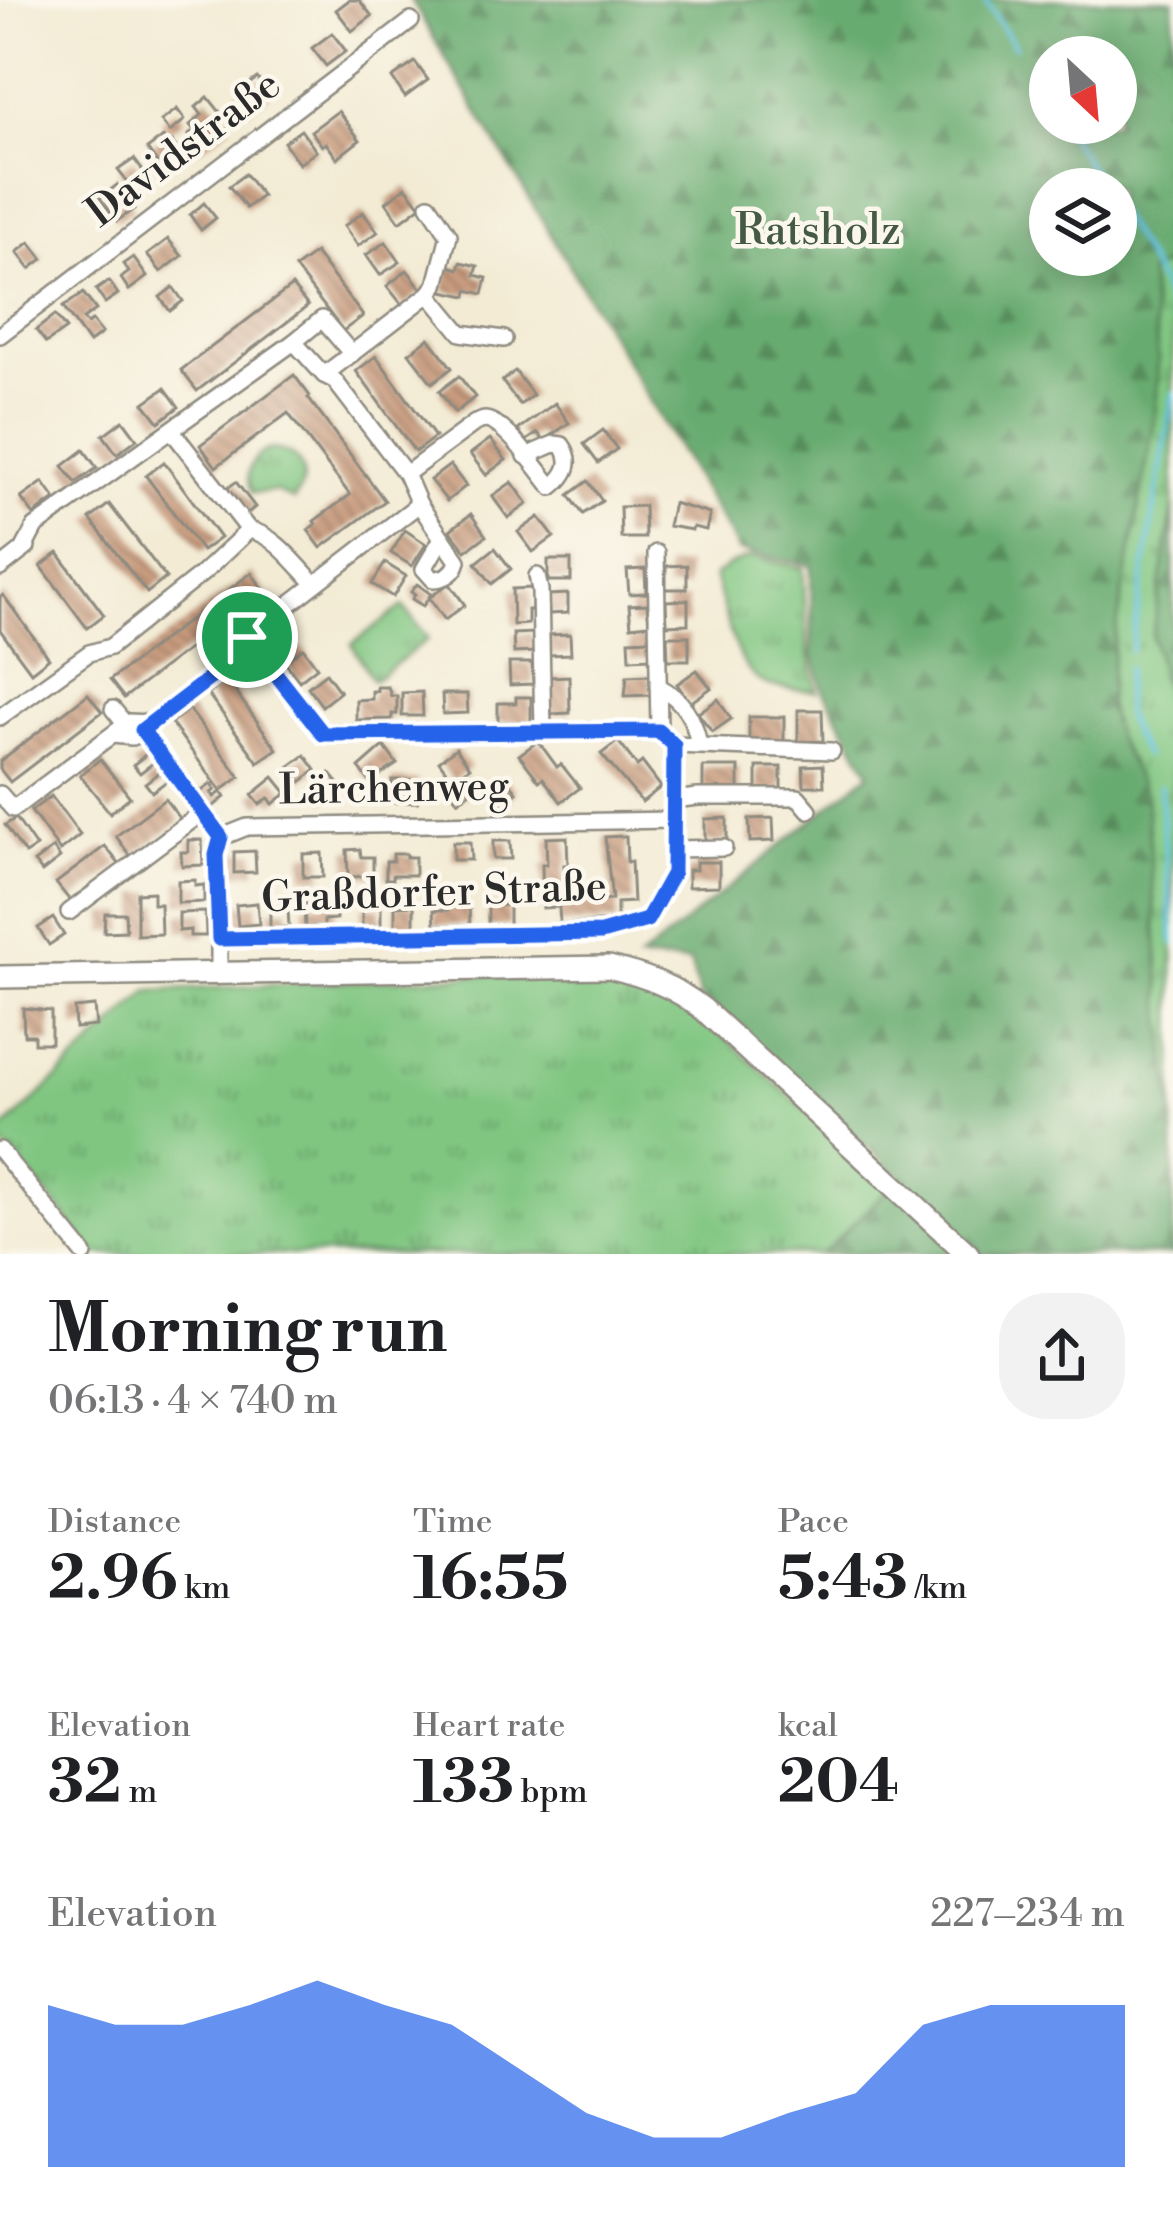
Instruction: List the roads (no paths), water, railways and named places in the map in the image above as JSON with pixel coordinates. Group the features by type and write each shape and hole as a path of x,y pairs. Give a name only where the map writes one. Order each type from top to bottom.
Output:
{"street":[{"name":"Davidstraße","path":"0,335 411,20"},
{"path":"324,375 436,285 449,235 429,205"},
{"path":"429,294 460,333 504,340"},
{"path":"0,568 23,550 35,527 322,319 352,354"},
{"path":"294,342 334,380 406,474 442,538"},
{"path":"406,474 485,420 506,431 526,456"},
{"path":"172,431 249,530"},
{"path":"0,794 13,809 231,662 247,637 419,504"},
{"path":"0,717 89,653 110,647 203,574 249,530 268,538 315,584"},
{"path":"656,553 659,731"},
{"path":"537,575 543,731"},
{"path":"247,637 323,734 659,731 674,745 832,751"},
{"path":"658,686 673,694 695,725 699,746"},
{"path":"113,709 134,727 221,837"},
{"name":"Graßdorfer Straße","path":"219,972 219,939 601,933 647,920 673,873 674,745"},
{"path":"673,800 798,797 808,810"},
{"path":"69,912 203,812"},
{"name":"Lärchenweg","path":"219,939 216,855 221,837 247,827 672,820"},
{"path":"673,849 724,848"},
{"name":"Graßdorfer Straße","path":"0,977 609,967 670,986 704,1009 968,1254"},
{"path":"0,1150 84,1254"}],"waterway":[{"path":"984,0 1015,47"},
{"path":"1075,144 1090,168"},
{"path":"1137,245 1173,321"},
{"path":"1131,651 1173,393"},
{"path":"1128,668 1126,714 1145,756"},
{"path":"1160,786 1173,944"}],"park label":[{"name":"Ratsholz","path":"818,231"}]}
